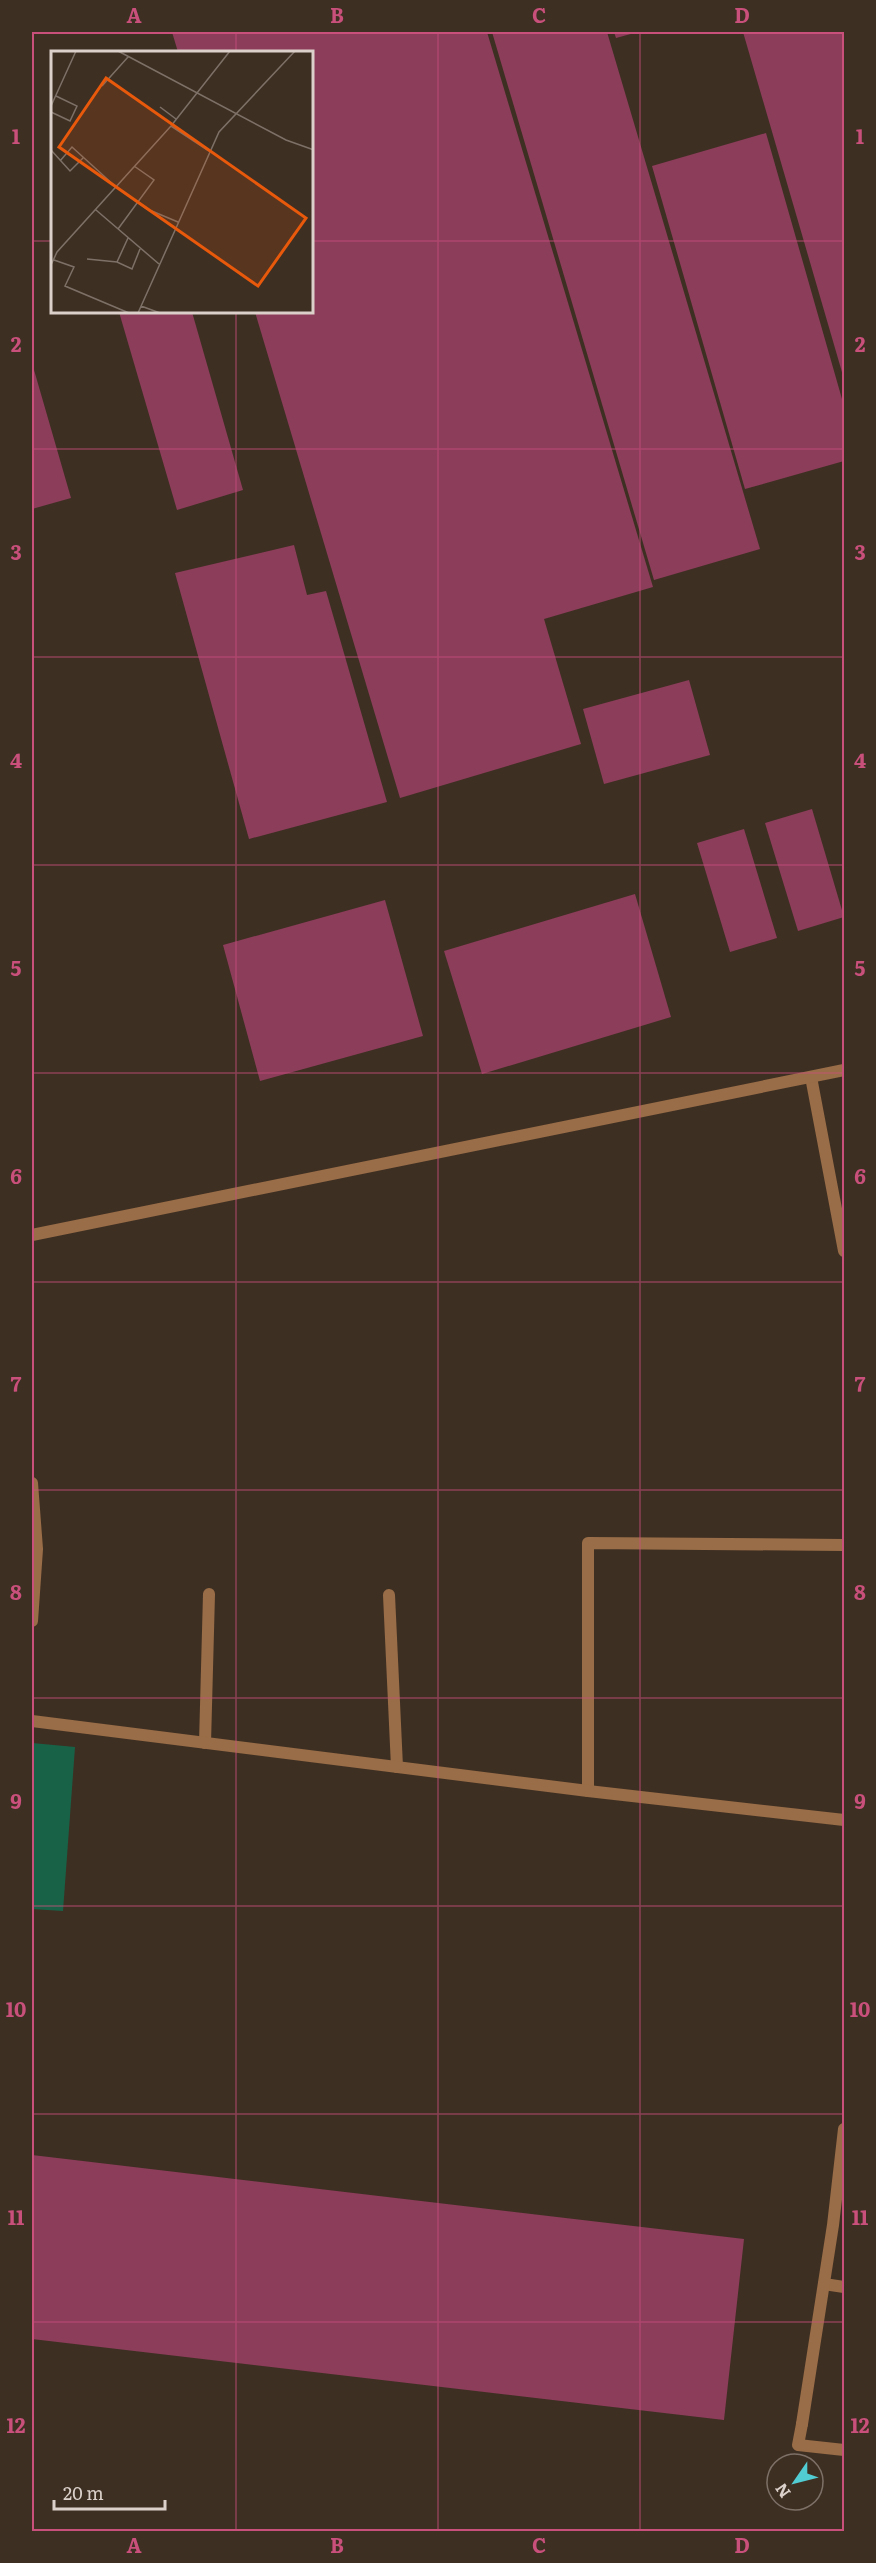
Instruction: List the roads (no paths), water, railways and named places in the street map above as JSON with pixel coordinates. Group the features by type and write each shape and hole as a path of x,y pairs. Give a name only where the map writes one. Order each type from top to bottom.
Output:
{"street":[{"path":"32,1235 844,1070"},
{"path":"811,1077 844,1251"},
{"path":"32,1483 37,1549 32,1621"},
{"path":"588,1791 588,1544 844,1545"},
{"path":"204,1743 209,1594"},
{"path":"389,1594 397,1767"},
{"path":"32,1721 588,1791 844,1820"},
{"path":"844,2129 824,2284 798,2445 844,2450"},
{"path":"824,2284 844,2287"}]}
